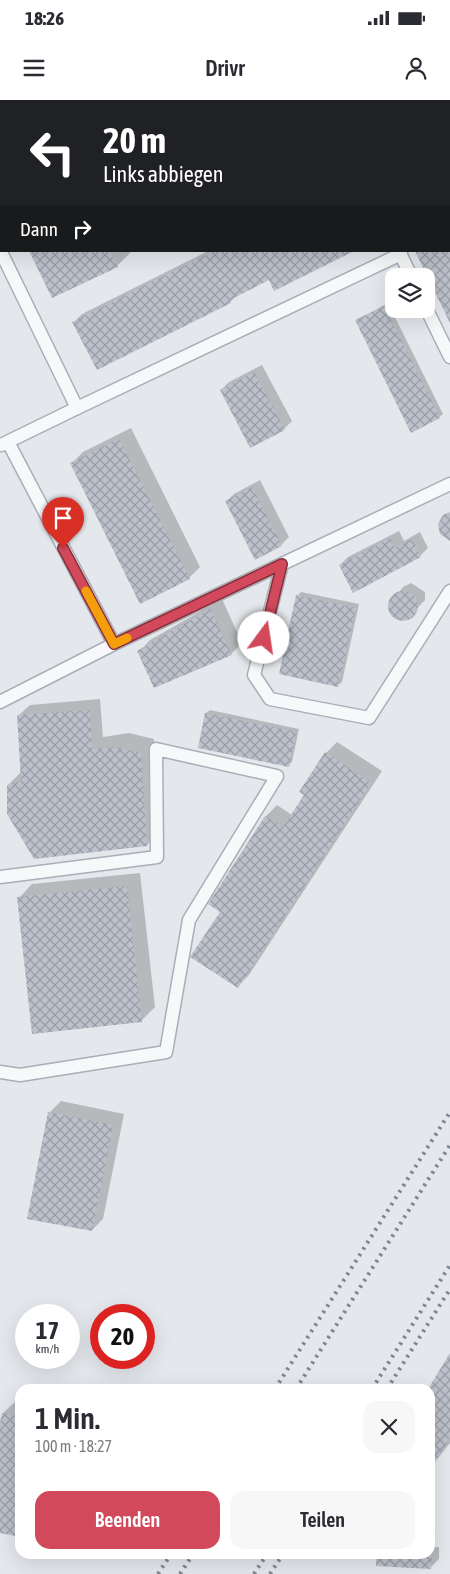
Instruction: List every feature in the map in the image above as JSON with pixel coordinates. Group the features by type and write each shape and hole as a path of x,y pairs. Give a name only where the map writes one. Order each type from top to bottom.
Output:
{"lane":[{"path":"1,252 77,408"},
{"path":"114,644 4,444 400,253 407,268"},
{"path":"431,318 450,357"},
{"path":"0,702 114,644 450,484"},
{"path":"282,564 254,675 270,699 369,718 450,591"},
{"path":"0,877 157,857 156,749 276,776 189,920 166,1052 20,1075 0,1072"}],"building":[{"path":"29,252 110,252 118,267 52,298"},
{"path":"212,252 352,252 274,291 269,280 230,300 231,303 97,370 72,322"},
{"path":"415,252 450,252 450,323 435,292 435,268 423,268"},
{"path":"384,306 385,318 390,318 440,418 411,433 355,320"},
{"path":"254,372 285,430 250,448 220,390"},
{"path":"119,439 190,579 140,604 70,463"},
{"path":"252,487 282,546 255,560 225,501"},
{"path":"450,512 450,541 440,534 438,524 443,515"},
{"path":"390,538 395,548 412,539 421,557 353,593 339,565"},
{"path":"403,591 414,595 418,606 414,617 403,621 392,617 388,606 392,595"},
{"path":"296,595 356,608 338,687 279,674"},
{"path":"210,609 232,655 154,688 137,651"},
{"path":"90,710 92,749 114,747 141,753 147,846 34,859 7,814 7,785 21,781 17,715"},
{"path":"205,713 296,732 289,767 198,748"},
{"path":"325,752 371,783 238,988 190,957 220,912 208,904 265,816 283,827 304,795 299,792"},
{"path":"127,886 142,1022 32,1034 17,897"},
{"path":"48,1112 113,1125 92,1231 27,1219"},
{"path":"450,1353 450,1438 435,1462 435,1384 431,1384"},
{"path":"2,1413 15,1416 15,1536 0,1533 0,1422"},
{"path":"376,1559 432,1559 431,1569 376,1566"}],"railway":[{"path":"278,1384 450,1112"},
{"path":"299,1384 450,1145"},
{"path":"375,1384 450,1265"},
{"path":"390,1384 450,1289"},
{"path":"158,1574 168,1559"},
{"path":"180,1574 190,1559"},
{"path":"254,1574 264,1559"},
{"path":"270,1574 280,1559"}],"slow traffic":[{"path":"86,591 114,644 127,638"}],"route":[{"path":"63,548 114,644 282,564 264,638"}]}
